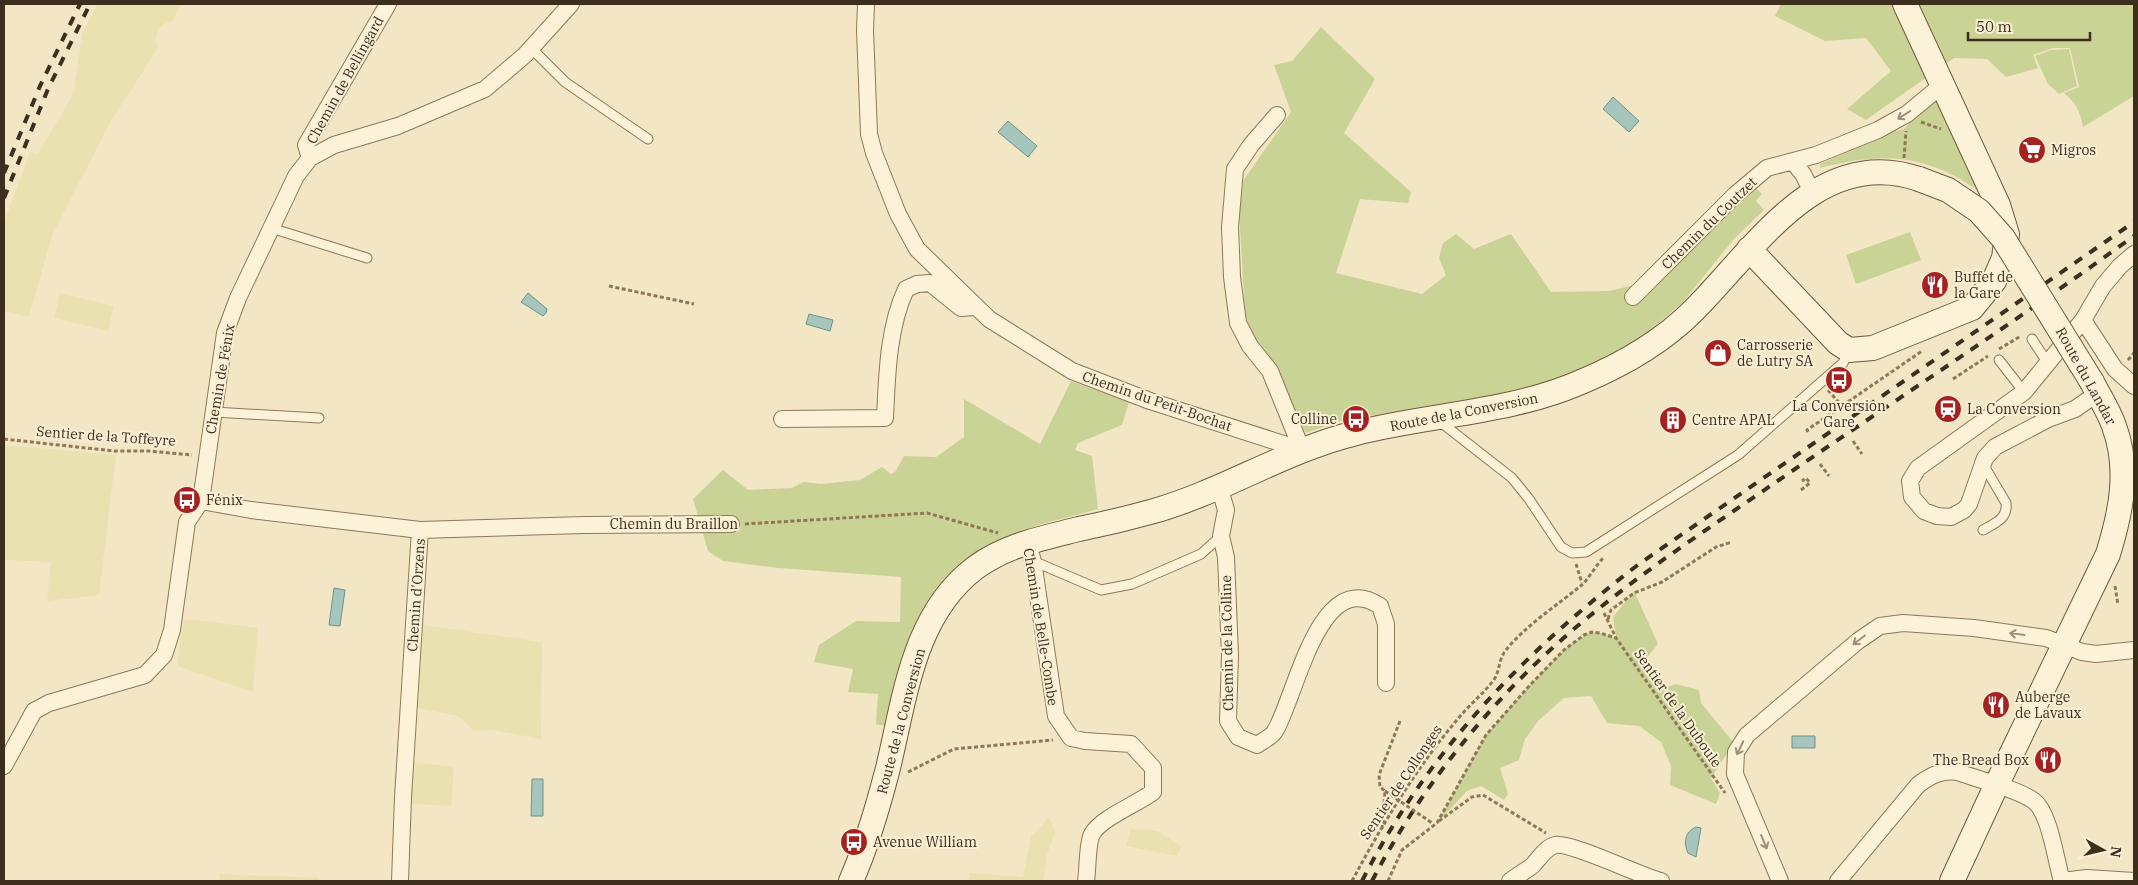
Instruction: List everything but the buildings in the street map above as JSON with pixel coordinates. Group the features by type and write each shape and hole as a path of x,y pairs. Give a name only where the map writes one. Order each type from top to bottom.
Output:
{"main road":[{"path":"1749,249 1838,343 1849,350 1873,348 1972,308 1994,281 2004,258 2007,234 1998,205 1905,4"},
{"name":"Route du Landar","path":"1749,249 1794,205 1812,192 1848,177 1872,173 1903,174 1948,190 1979,211 2003,238 2095,388 2114,426 2124,465 2122,496 2117,526 2108,554 1952,881"},
{"name":"Route de la Conversion","path":"851,881 874,817 912,666 930,618 953,588 976,567 1001,552 1030,551 1120,520 1171,506 1302,450 1357,433 1506,406 1559,392 1612,369 1644,351 1692,313 1749,249"}],"street":[{"name":"Chemin de Bellingard","path":"310,158 306,145 388,4"},
{"name":"Chemin de Fénix","path":"4,766 34,711 49,703 146,675 164,655 172,630 188,522 201,501 225,332 238,298 296,176 310,158 334,145 398,126 485,89 531,48 571,4"},
{"name":"Chemin du Petit-Bochat","path":"866,4 864,30 869,126 874,153 898,214 917,250 989,319 1072,371 1150,401 1302,450"},
{"name":"Chemin du Coutzet","path":"1633,296 1735,195 1767,168 1816,155 1878,130 1907,114 1942,85"},
{"path":"1277,114 1251,145 1235,169 1230,227 1232,277 1238,323 1250,346 1270,371 1302,450"},
{"path":"1793,162 1803,174 1812,192"},
{"path":"2095,388 2075,409 2048,419 2001,443 1984,458 1969,504 1964,510 1951,517 1937,516 1924,511 1912,497 1910,481 1918,468 2024,392 2083,320 2103,286 2127,267 2134,254"},
{"path":"782,419 885,418 889,361 894,329 906,289 917,284 930,283 961,308 975,307"},
{"path":"2083,320 2115,369 2134,386"},
{"name":"Chemin de la Colline","path":"1219,486 1226,510 1221,536 1226,558 1230,655 1228,721 1238,737 1257,744 1274,733 1321,623 1334,607 1347,600 1361,598 1380,606 1386,624 1386,683"},
{"name":"Chemin d'Orzens","path":"201,501 251,510 420,530 402,797 400,881"},
{"name":"Chemin du Braillon","path":"420,530 584,525 731,524"},
{"name":"Chemin de Belle-Combe","path":"1030,551 1056,716 1071,738"},
{"path":"1780,881 1735,774 1736,752 1747,735 1858,641 1880,626 1903,623 1974,628 2046,638 2082,652 2096,654 2134,650"},
{"path":"1071,738 1085,741 1131,744 1153,768 1153,792 1137,803 1104,820 1092,835 1086,881"},
{"path":"1838,881 1918,785 1931,776 1942,772 1958,772 2016,792 2035,802 2044,816 2062,881 2087,878 2134,881"},
{"path":"1510,881 1532,866 1546,851 1556,845 1569,847 1661,881"}],"lane":[{"path":"531,48 565,82 648,139"},
{"path":"271,228 367,258"},
{"path":"2032,339 2047,362"},
{"path":"1436,418 1512,478 1529,499 1561,547 1572,553 1586,552 1738,455 1842,364 1849,350"},
{"path":"1999,360 2024,392"},
{"path":"214,412 319,418"},
{"path":"1983,464 2006,503 2007,510 2001,520 1983,530"},
{"path":"1030,551 1101,590 1132,584 1200,554 1221,536"}],"path":[{"path":"1904,161 1907,114 1926,125 1949,131"},
{"path":"609,286 694,304"},
{"path":"1998,349 2013,340"},
{"path":"1953,379 1991,354"},
{"path":"1808,432 1807,430 1841,405 1910,359"},
{"path":"1820,382 1841,405"},
{"path":"1940,404 1951,397"},
{"name":"Sentier de la Toffeyre","path":"4,439 114,451 149,451 207,456"},
{"path":"1853,441 1862,454"},
{"path":"1820,464 1829,476"},
{"path":"1801,490 1810,483 1806,478 1802,482"},
{"name":"Chemin du Braillon","path":"731,524 928,513 1004,535"},
{"path":"1608,622 1611,610 1620,602 1634,593 1662,582 1716,547 1732,542"},
{"name":"Sentier de Collonges","path":"1352,881 1429,755 1457,719 1494,680 1499,660 1506,649 1550,609 1585,583 1593,568 1608,549"},
{"path":"1576,564 1582,583"},
{"path":"2118,578 2115,586 2118,605"},
{"name":"Sentier de la Duboule","path":"1604,613 1616,638 1723,792 1730,797"},
{"path":"1435,824 1486,735 1564,650 1584,635 1594,632 1616,638"},
{"path":"1400,721 1379,775 1379,783 1385,791 1435,824"},
{"path":"907,772 954,749 1071,738"},
{"path":"1381,832 1385,791"},
{"path":"1388,881 1402,850 1472,797 1483,795 1569,847"}],"shaded area":[{"path":"98,4 181,4 173,21 161,25 155,39 158,48 112,119 52,235 29,317 4,311 4,223 30,152 38,154 73,95 83,31"},
{"path":"60,293 114,306 108,331 54,318"},
{"path":"4,445 116,455 99,595 47,601 51,562 4,560"},
{"path":"184,619 258,628 253,692 177,666"},
{"path":"423,625 542,642 541,739 493,730 473,730 458,716 418,708"},
{"path":"412,762 454,767 451,806 411,804"},
{"path":"1049,817 1055,833 1047,854 1043,881 969,881 970,873 1023,877 1031,837"},
{"path":"1131,829 1157,831 1181,846 1177,856 1126,846"},
{"path":"220,874 319,878 318,881 219,881"}],"green space":[{"path":"1781,4 2134,4 2134,96 2083,127 2077,108 2064,93 2079,87 2070,48 2053,48 2033,55 2038,68 2006,77 1987,59 1954,58 1866,120 1847,109 1891,71 1866,38 1825,41 1775,16"},
{"path":"1321,27 1375,79 1344,133 1411,192 1408,203 1360,199 1336,273 1422,294 1446,275 1439,258 1443,243 1456,234 1474,249 1511,234 1551,292 1609,291 1659,279 1738,201 1755,187 1762,194 1756,201 1764,210 1733,240 1683,302 1641,338 1609,360 1558,380 1493,395 1340,421 1306,433 1291,408 1278,367 1251,332 1245,314 1239,211 1243,181 1291,112 1274,65 1292,61"},
{"path":"2069,49 2077,86 2059,94 2048,84 2035,56 2051,50"},
{"path":"1937,99 1987,197 1947,172 1908,160 1866,159 1820,168 1820,164 1892,132 1904,129 1928,102"},
{"path":"1910,232 1921,260 1856,284 1846,255"},
{"path":"1071,381 1129,402 1122,425 1078,443 1075,450 1092,456 1098,509 1039,525 1006,539 972,561 941,588 929,602 914,629 900,670 885,726 876,724 878,694 848,692 853,669 814,662 819,645 856,621 900,622 901,577 779,568 723,561 708,551 693,499 723,470 748,490 792,488 803,482 821,484 860,480 882,467 891,474 895,472 904,456 936,457 964,437 964,399 1040,444"},
{"path":"1634,591 1658,644 1645,660 1664,688 1676,684 1699,690 1701,703 1734,743 1711,778 1720,793 1716,804 1670,785 1671,766 1661,742 1639,726 1607,723 1591,696 1564,698 1538,721 1525,739 1519,760 1500,768 1508,794 1504,800 1481,786 1467,791 1437,823 1486,735 1564,650 1584,635 1592,632 1616,638 1613,617"}],"water":[{"path":"1613,97 1639,121 1629,132 1603,109"},
{"path":"1008,121 1037,146 1028,157 998,132"},
{"path":"528,293 547,309 543,316 521,302"},
{"path":"809,314 833,320 830,331 806,324"},
{"path":"334,588 345,590 340,626 329,625"},
{"path":"1792,736 1815,736 1815,748 1792,748"},
{"path":"532,779 543,779 543,816 531,816"},
{"path":"1696,827 1701,828 1696,857 1688,853 1685,841 1689,832"}],"railway":[{"path":"4,173 40,86 80,4"},
{"path":"4,198 48,89 90,4"},
{"path":"1362,881 1388,834 1417,789 1448,747 1482,707 1556,632 1639,564 2134,222"},
{"path":"1372,881 1393,842 1417,805 1470,734 1500,700 1563,638 1641,576 1687,543 2002,329 2134,236"}],"place":[{"name":"Migros","path":"2032,150"},
{"name":"Buffet de la Gare","path":"1935,285"},
{"name":"Carrosserie de Lutry SA","path":"1718,353"},
{"name":"La Conversion Gare","path":"1839,380"},
{"name":"La Conversion","path":"1948,409"},
{"name":"Colline","path":"1356,419"},
{"name":"Centre APAL","path":"1673,420"},
{"name":"Fénix","path":"187,500"},
{"name":"Auberge de Lavaux","path":"1996,705"},
{"name":"The Bread Box","path":"2048,760"},
{"name":"Avenue William","path":"854,842"}]}
